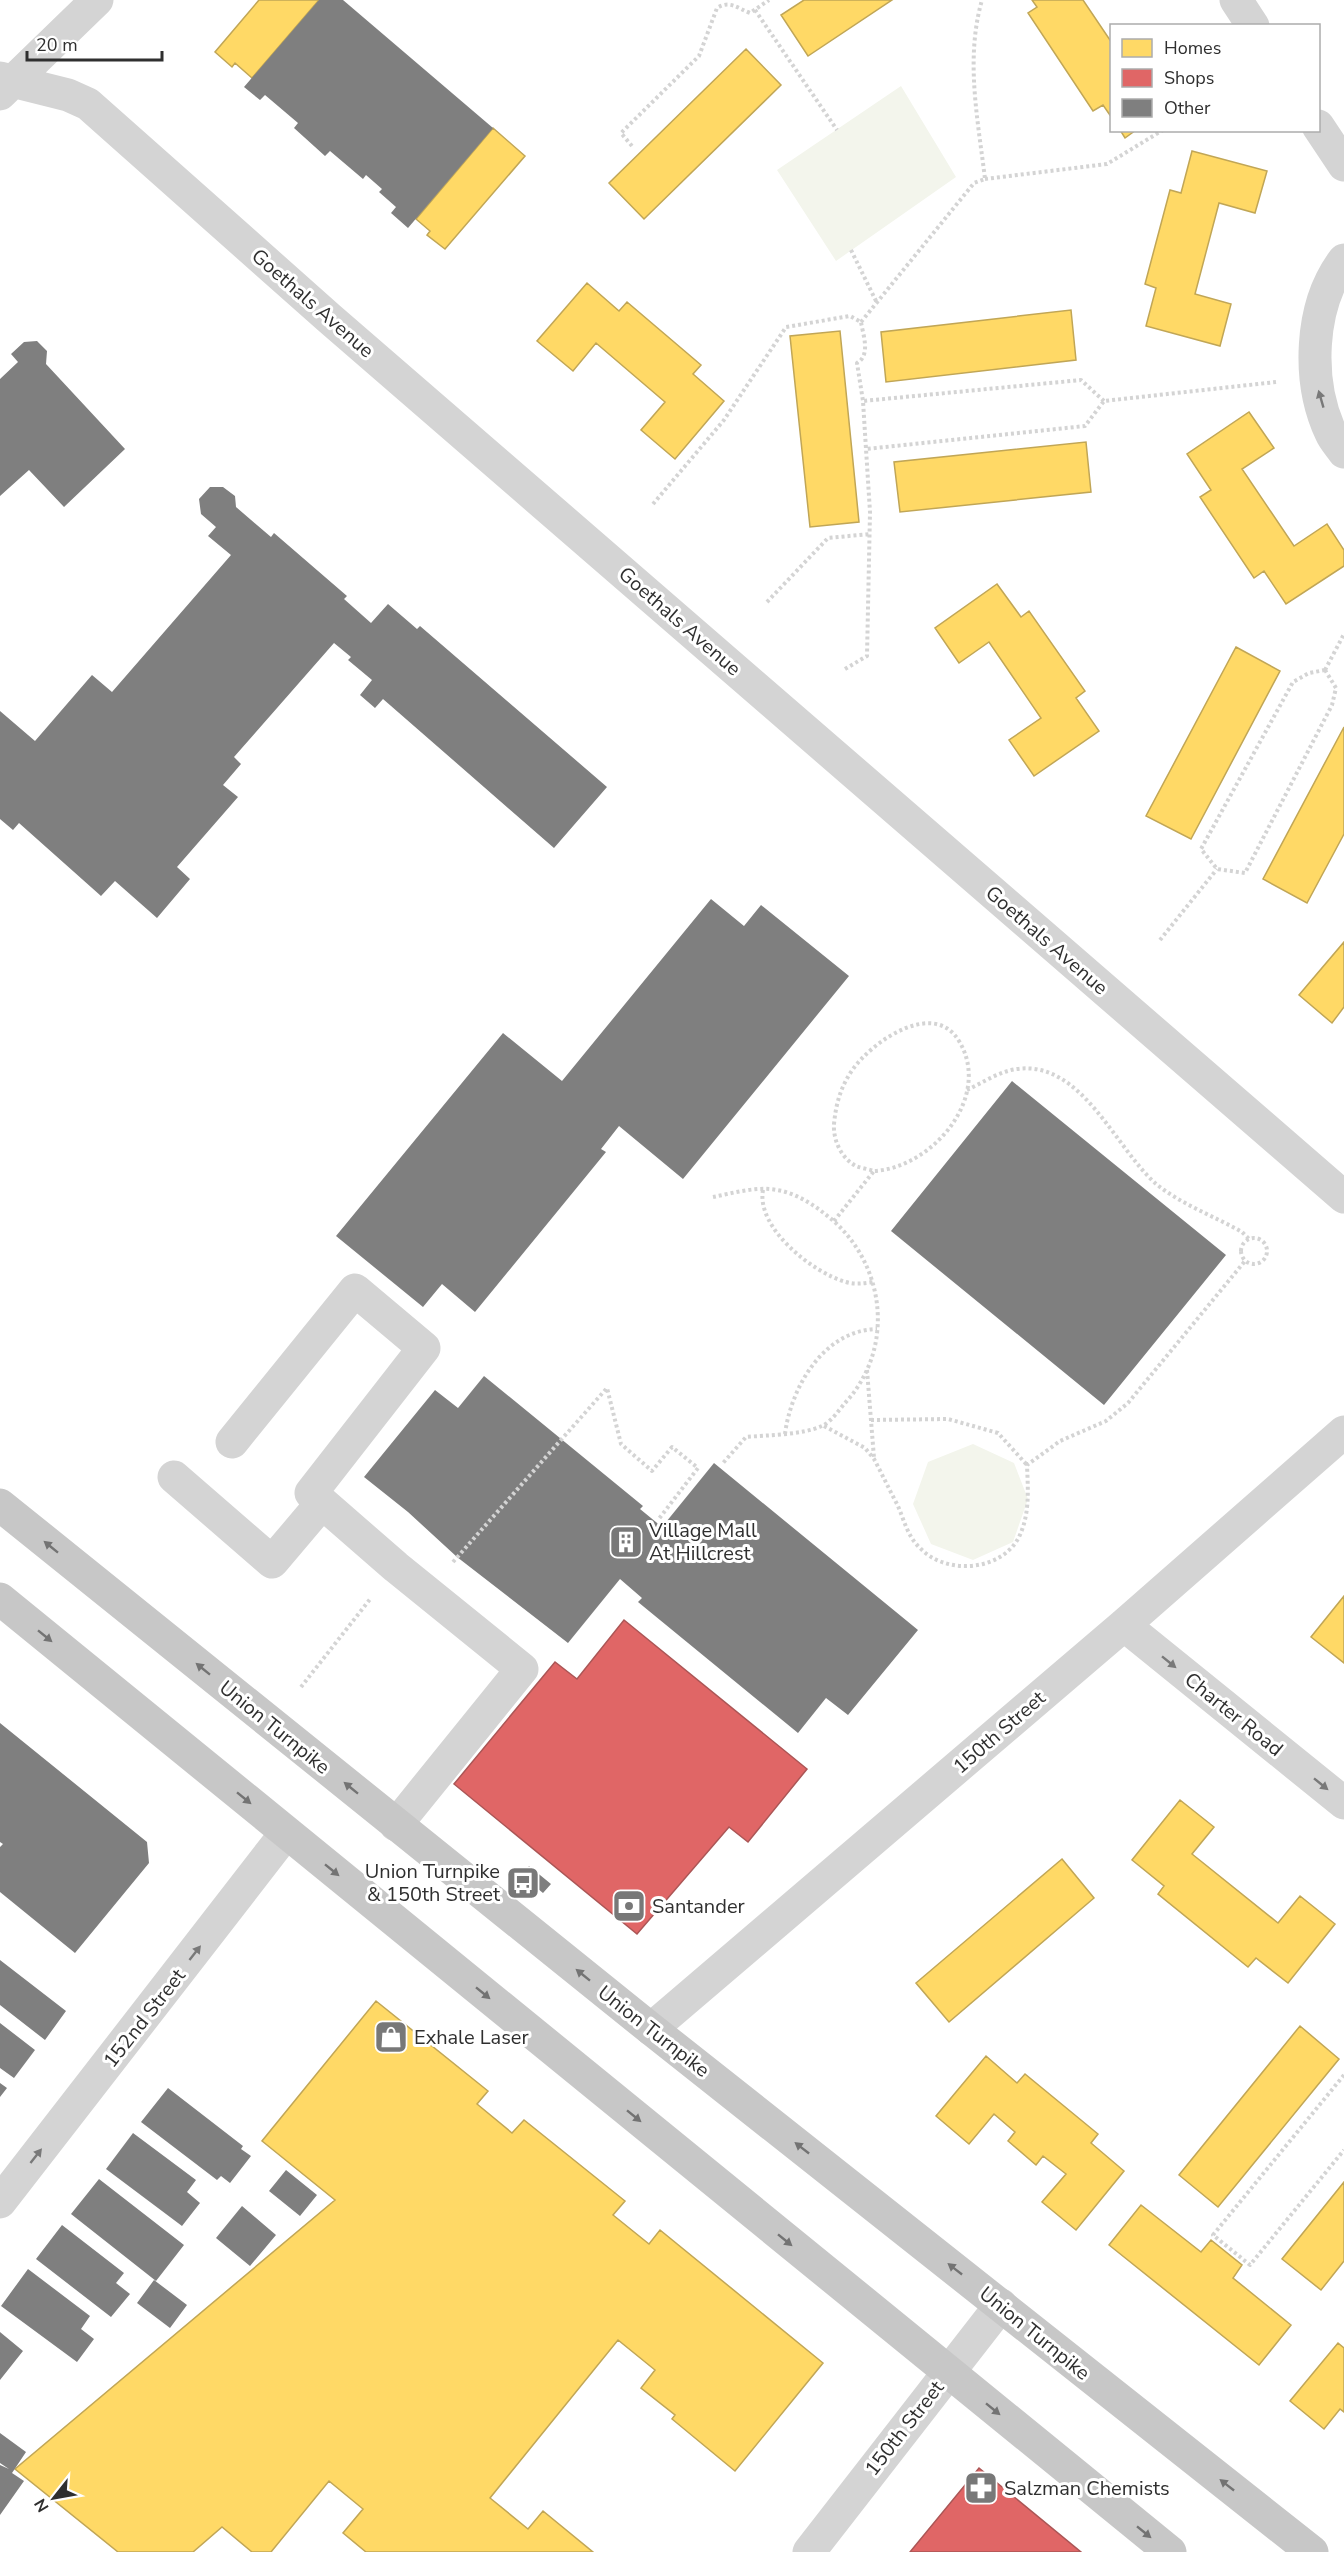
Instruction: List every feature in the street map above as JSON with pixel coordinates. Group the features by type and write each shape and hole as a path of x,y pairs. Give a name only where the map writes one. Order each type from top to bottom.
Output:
{"main road":[{"name":"Union Turnpike","path":"0,1505 651,2029 1312,2552"},
{"path":"0,1599 1170,2552"}],"street":[{"path":"4,85 97,0"},
{"path":"1236,0 1252,24"},
{"name":"Goethals Avenue","path":"4,85 68,95 88,104 329,318 1344,1197"},
{"path":"1320,129 1344,165"},
{"path":"1344,260 1334,273 1316,325 1316,380 1331,434 1344,452"},
{"path":"232,1442 355,1290 424,1348 311,1493 396,1567 522,1669 396,1825"},
{"name":"150th Street","path":"651,2029 1124,1625 1344,1432"},
{"path":"174,1477 272,1562 322,1503"},
{"name":"Charter Road","path":"1124,1625 1344,1803"},
{"name":"152nd Street","path":"0,2202 286,1833"},
{"name":"150th Street","path":"808,2552 1001,2305"}],"path":[{"path":"632,146 621,133 699,56 717,9 723,3 730,1 750,13 769,0"},
{"path":"982,0 974,40 973,76 985,179"},
{"path":"755,10 837,130"},
{"path":"845,669 867,656 870,534 863,401 857,363 866,354 861,322 974,183 985,179 1107,164 1160,132"},
{"path":"851,250 877,303"},
{"path":"653,504 724,420 786,327 850,316 861,322"},
{"path":"863,401 1082,380 1104,400"},
{"path":"866,449 1085,426 1104,400 1285,381"},
{"path":"767,602 828,538 870,534"},
{"path":"1325,670 1344,634"},
{"path":"1325,670 1336,688 1332,705 1245,873 1218,869 1201,849 1293,682 1309,673 1325,670"},
{"path":"1160,940 1218,869"},
{"path":"921,1024 945,1027 956,1035 966,1056 970,1081 951,1126 929,1150 900,1166 874,1171 856,1166 844,1156 836,1142 835,1108 841,1089 853,1069 869,1050 903,1029 921,1024"},
{"path":"967,1090 1014,1069 1030,1068 1064,1080 1085,1098 1157,1185 1242,1232 1249,1239 1261,1241 1266,1248 1266,1256 1257,1264 1245,1260 1241,1253 1241,1249 1249,1239"},
{"path":"834,1221 874,1171"},
{"path":"763,1190 763,1207 767,1220 778,1234 806,1260 819,1270 841,1280 858,1284 874,1282"},
{"path":"713,1197 777,1190 807,1200 841,1226 864,1258 874,1282 877,1329 867,1369 853,1394 824,1426 785,1434 746,1437 723,1463"},
{"path":"1027,1465 1060,1441 1106,1420 1128,1403 1245,1260"},
{"path":"785,1434 788,1413 812,1366 844,1338 865,1329 877,1329"},
{"path":"867,1369 874,1459"},
{"path":"447,1569 560,1438 607,1388 621,1444 652,1471 672,1447 698,1468 658,1520"},
{"path":"824,1426 865,1448 874,1459 910,1538 929,1558 956,1567 986,1562 1000,1557 1017,1539 1027,1514 1027,1465 998,1433 948,1419 872,1420"},
{"path":"1344,2075 1213,2235 1250,2265 1344,2150"}],"shaded area":[{"path":"901,86 956,177 836,261 777,170"},
{"path":"973,1444 1014,1463 1028,1499 1013,1542 973,1560 931,1544 913,1504 928,1462"}],"building: Homes":[{"path":"259,0 319,0 252,78 235,63 232,67 215,52"},
{"path":"804,0 892,0 808,56 781,15"},
{"path":"1032,0 1083,0 1110,40 1110,115 1103,105 1093,111 1028,13 1037,7"},
{"path":"746,49 781,85 644,219 609,183"},
{"path":"493,128 525,156 445,249 427,235 430,231 416,219"},
{"path":"1121,132 1133,132 1125,138"},
{"path":"1192,151 1267,171 1255,213 1219,203 1195,294 1231,304 1220,346 1146,326 1156,288 1145,284 1170,190 1181,193"},
{"path":"587,283 619,311 627,302 701,365 693,374 724,401 675,459 641,430 665,402 596,343 573,371 537,341"},
{"path":"1071,310 1076,360 886,382 881,332"},
{"path":"840,331 859,522 810,527 790,336"},
{"path":"1249,412 1274,448 1242,469 1294,546 1327,524 1344,550 1344,566 1286,604 1264,571 1254,578 1200,497 1211,490 1187,454"},
{"path":"1086,442 1091,492 900,512 894,462"},
{"path":"997,584 1021,617 1029,611 1085,691 1076,698 1099,731 1034,776 1009,740 1041,718 989,642 959,663 935,628"},
{"path":"1236,647 1280,671 1191,839 1146,816"},
{"path":"1344,727 1344,834 1307,903 1263,879"},
{"path":"1344,942 1344,1007 1332,1023 1299,995"},
{"path":"1344,1596 1344,1663 1311,1637"},
{"path":"1180,1800 1214,1827 1192,1854 1278,1923 1300,1896 1335,1924 1288,1983 1256,1958 1248,1967 1158,1894 1164,1886 1132,1860"},
{"path":"1062,1859 1094,1898 949,2022 916,1983"},
{"path":"376,2001 488,2091 477,2104 512,2133 524,2120 625,2201 613,2215 649,2244 660,2230 823,2363 735,2471 672,2419 675,2415 641,2388 655,2370 618,2340 490,2498 528,2529 543,2511 593,2552 366,2552 343,2533 363,2509 329,2481 271,2552 252,2552 222,2527 193,2552 118,2552 15,2469 335,2200 262,2141"},
{"path":"1300,2026 1339,2059 1218,2207 1179,2175"},
{"path":"986,2056 1017,2083 1025,2074 1098,2134 1091,2143 1124,2171 1076,2230 1042,2202 1066,2174 1043,2156 1036,2165 1008,2141 1015,2132 994,2114 969,2144 936,2116"},
{"path":"1344,2182 1344,2261 1321,2290 1282,2259"},
{"path":"1141,2205 1201,2252 1211,2240 1242,2265 1233,2278 1291,2325 1259,2365 1109,2245"},
{"path":"1338,2343 1344,2348 1344,2412 1340,2409 1324,2429 1290,2401"}],"building: Shops":[{"path":"624,1620 807,1769 748,1842 729,1827 637,1934 454,1784 555,1662 577,1679"},
{"path":"979,2468 1081,2552 910,2552"}],"building: Other":[{"path":"319,0 343,0 493,128 408,228 391,213 396,207 379,192 382,189 366,175 363,179 330,151 325,156 294,128 298,123 265,95 260,100 244,87"},
{"path":"37,341 47,351 46,364 125,449 64,507 29,470 0,496 0,379 18,362 11,354 24,342"},
{"path":"210,487 223,487 235,496 236,507 271,537 274,533 347,596 344,599 371,623 388,604 417,629 420,626 607,787 554,848 383,699 375,708 360,695 372,680 348,660 351,657 334,643 234,757 241,764 223,785 238,797 177,867 190,879 157,918 115,881 101,896 19,823 13,830 0,819 0,711 35,741 92,675 112,692 231,555 208,536 216,527 201,514 199,499"},
{"path":"711,899 744,926 761,905 849,976 683,1179 619,1126 601,1149 606,1152 475,1312 442,1284 423,1307 336,1236 503,1033 562,1081"},
{"path":"1012,1081 1226,1255 1104,1405 891,1231"},
{"name":"Village Mall At Hillcrest","path":"484,1376 643,1506 640,1509 662,1527 714,1463 918,1630 848,1715 826,1698 798,1733 638,1602 642,1598 620,1579 568,1643 457,1557 408,1512 364,1477 435,1390 458,1408"},
{"path":"0,1723 147,1842 149,1863 75,1953 0,1892 0,1847 3,1844 0,1842"},
{"path":"529,1866 551,1884 543,1893 521,1875"},
{"path":"0,1960 66,2011 45,2040 0,2005"},
{"path":"0,2023 35,2050 14,2078 0,2068"},
{"path":"0,2083 7,2088 0,2097"},
{"path":"168,2088 243,2146 241,2149 251,2156 230,2183 221,2176 217,2180 141,2122"},
{"path":"133,2133 196,2180 187,2192 200,2203 182,2226 106,2169"},
{"path":"286,2170 317,2195 300,2216 269,2191"},
{"path":"99,2179 184,2245 156,2281 71,2214"},
{"path":"242,2206 276,2235 250,2266 216,2238"},
{"path":"62,2225 124,2273 116,2283 130,2294 111,2317 36,2259"},
{"path":"28,2269 90,2316 81,2329 94,2339 77,2362 1,2306"},
{"path":"154,2280 187,2305 170,2328 137,2303"},
{"path":"0,2332 23,2351 0,2380"},
{"path":"0,2433 26,2452 12,2473 24,2481 0,2515 0,2465 9,2469 0,2463"}],"place":[{"name":"Village Mall At Hillcrest","path":"626,1542"},
{"name":"Union Turnpike & 150th Street","path":"523,1883"},
{"name":"Santander","path":"629,1906"},
{"name":"Exhale Laser","path":"391,2037"},
{"name":"Salzman Chemists","path":"981,2488"}]}
